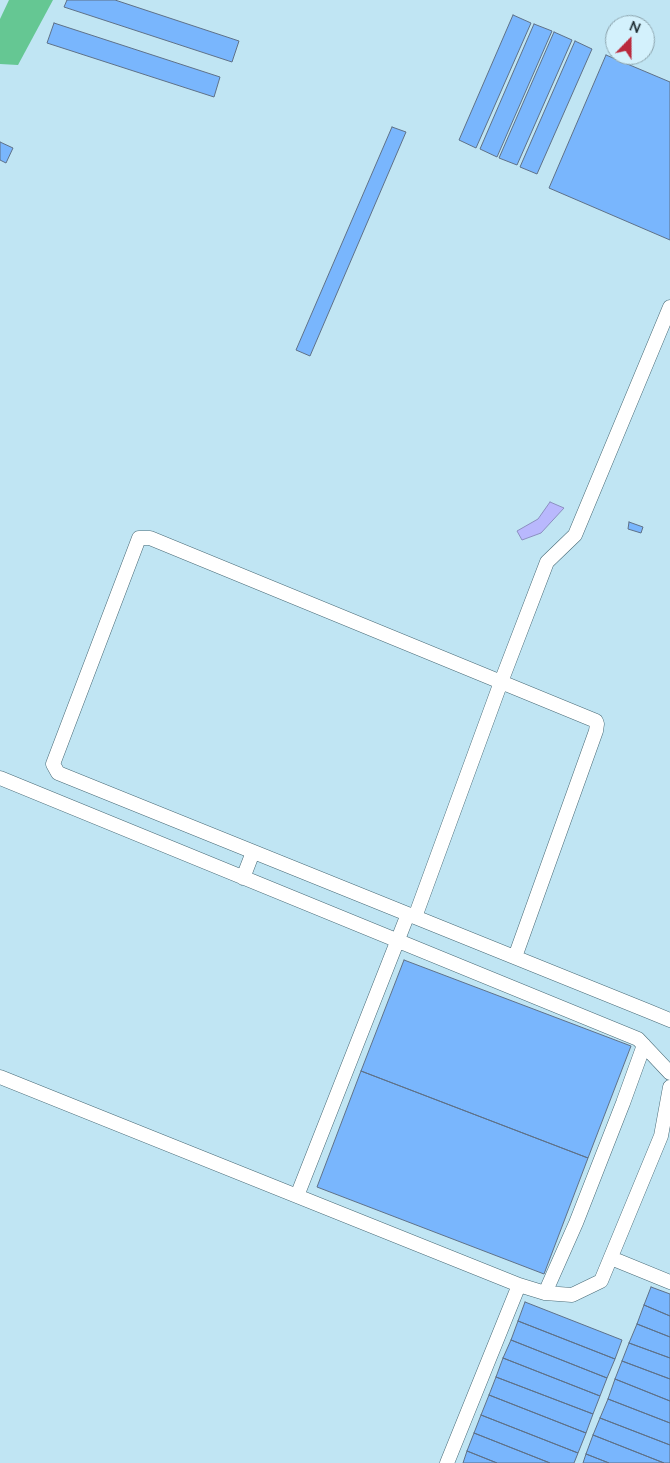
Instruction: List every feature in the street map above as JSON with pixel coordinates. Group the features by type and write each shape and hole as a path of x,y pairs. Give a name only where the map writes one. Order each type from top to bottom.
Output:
{"lane":[{"path":"297,1196 398,942 411,916 547,562 575,535 670,307"},
{"path":"515,957 596,731 596,721 150,538 139,538 53,764 58,773 670,1020"},
{"path":"0,778 638,1039 670,1073"},
{"path":"243,878 253,852"},
{"path":"545,1293 576,1222 644,1045"},
{"path":"0,1077 519,1285 545,1293 572,1295 601,1280 661,1136 669,1095"},
{"path":"611,1258 670,1282"},
{"path":"447,1463 519,1285"}],"green space":[{"path":"9,0 53,0 18,65 0,64 0,19"}],"water":[{"path":"550,502 564,508 541,533 522,540 517,531 538,519"}],"building":[{"path":"67,0 115,0 239,41 232,62 64,7"},
{"path":"513,15 531,23 476,148 459,140"},
{"path":"54,23 220,77 214,97 47,43"},
{"path":"534,24 552,31 497,157 480,149"},
{"path":"554,32 572,40 517,165 499,158"},
{"path":"575,41 592,49 537,174 520,167"},
{"path":"605,57 605,65 630,65 670,82 670,240 549,188"},
{"path":"392,127 406,132 310,356 296,350"},
{"path":"0,142 13,148 6,163 0,160"},
{"path":"629,522 643,527 641,533 628,529"},
{"path":"404,960 631,1046 588,1158 361,1071"},
{"path":"361,1071 588,1158 544,1274 317,1187"},
{"path":"651,1287 670,1294 670,1316 644,1305"},
{"path":"525,1302 622,1340 615,1359 518,1321"},
{"path":"644,1305 670,1316 670,1337 637,1324"},
{"path":"518,1321 615,1359 607,1378 511,1340"},
{"path":"637,1324 670,1337 670,1358 629,1343"},
{"path":"511,1340 607,1378 600,1396 503,1358"},
{"path":"629,1343 670,1358 670,1379 622,1361"},
{"path":"503,1358 600,1396 593,1414 496,1377"},
{"path":"622,1361 670,1379 670,1401 615,1379"},
{"path":"496,1377 593,1414 586,1433 489,1395"},
{"path":"615,1379 670,1401 670,1423 608,1399"},
{"path":"489,1395 586,1433 578,1453 481,1415"},
{"path":"608,1399 670,1423 670,1445 600,1418"},
{"path":"481,1415 578,1453 574,1463 550,1463 474,1433"},
{"path":"600,1418 670,1445 670,1463 664,1463 593,1435"},
{"path":"474,1433 550,1463 497,1463 467,1451"},
{"path":"593,1435 664,1463 609,1463 586,1454"},
{"path":"467,1451 497,1463 463,1463"},
{"path":"586,1454 609,1463 583,1463"}]}
